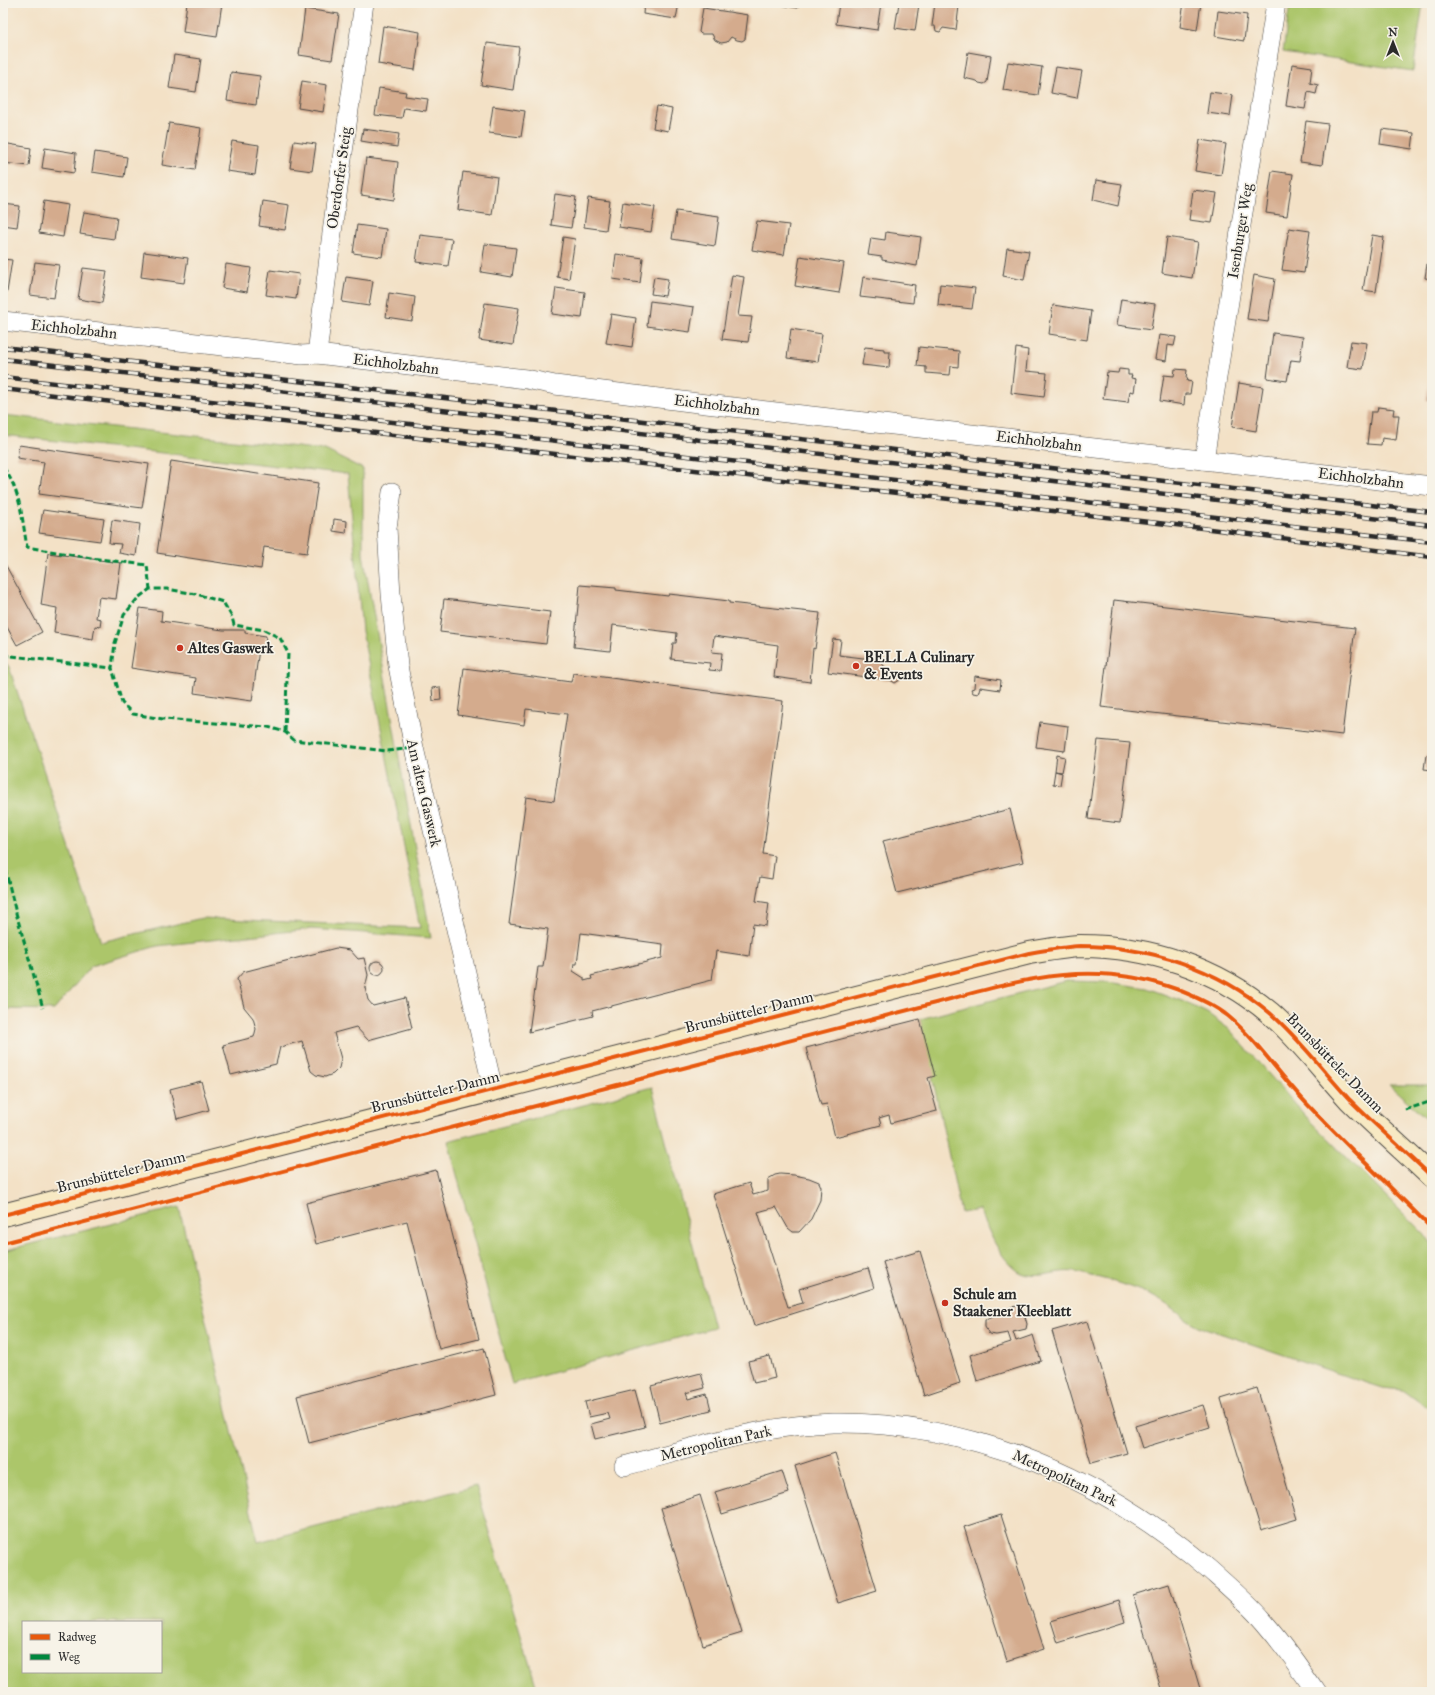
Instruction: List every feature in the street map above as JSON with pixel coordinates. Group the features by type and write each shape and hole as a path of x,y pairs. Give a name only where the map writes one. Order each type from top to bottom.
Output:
{"main road":[{"name":"Brunsbütteler Damm","path":"3,1215 1029,953 1079,946 1114,948 1142,952 1177,961 1210,974 1242,992 1281,1024 1301,1043 1351,1100 1432,1176"}],"street":[{"name":"Oberdorfer Steig","path":"318,354 343,147 364,3"},
{"name":"Isenburger Weg","path":"1204,460 1276,3"},
{"name":"Eichholzbahn","path":"3,321 302,355 318,354 526,379 555,385 706,404 1432,486"},
{"name":"Am alten Gaswerk","path":"392,492 387,528 391,594 398,666 414,748 493,1089"},
{"name":"Metropolitan Park","path":"624,1466 745,1433 778,1428 833,1424 883,1425 940,1433 994,1446 1048,1467 1087,1486 1129,1509 1177,1542 1228,1586 1263,1620 1295,1660 1316,1692"}],"green space":[{"path":"1290,3 1423,3 1413,71 1283,52"},
{"path":"3,415 325,450 363,469 363,554 431,938 311,929 157,946 91,966 54,1010 3,1009 3,659 9,667 101,942 202,918 420,928 362,631 348,474 3,435"},
{"path":"1066,981 1107,982 1147,988 1182,1001 1207,1013 1229,1029 1311,1122 1426,1236 1432,1244 1432,1404 1429,1409 1403,1390 1382,1388 1199,1326 1158,1299 1129,1287 1074,1272 1039,1275 1025,1274 1018,1271 1011,1265 1000,1251 980,1210 961,1213 920,1019"},
{"path":"1389,1085 1432,1085 1432,1123"},
{"path":"652,1087 714,1328 512,1384 448,1141"},
{"path":"179,1207 258,1542 476,1486 538,1692 3,1692 3,1251"}],"building":[{"path":"187,3 222,3 217,37 183,32"},
{"path":"644,3 679,3 676,19 643,14"},
{"path":"768,3 799,3 798,8"},
{"path":"839,3 881,3 877,30 836,24"},
{"path":"899,3 919,4 915,31 895,28"},
{"path":"935,3 959,6 956,30 943,28 940,32 936,31 935,26 932,26"},
{"path":"1184,3 1201,3 1197,30 1180,27"},
{"path":"703,8 748,15 745,39 742,41 731,37 727,42 721,43 715,40 712,34 701,34 699,32"},
{"path":"305,9 339,14 332,60 299,55"},
{"path":"1218,11 1247,15 1244,41 1215,36"},
{"path":"383,26 420,32 415,70 378,64"},
{"path":"487,43 519,47 513,90 481,85"},
{"path":"968,52 991,56 987,82 984,84 964,78"},
{"path":"174,55 201,59 196,92 169,88"},
{"path":"1008,62 1042,67 1038,95 1003,90"},
{"path":"1292,64 1312,67 1310,83 1318,85 1316,94 1308,92 1305,109 1286,106"},
{"path":"1056,67 1082,71 1077,98 1051,93"},
{"path":"231,72 260,76 256,105 227,101"},
{"path":"302,81 327,85 323,112 298,108"},
{"path":"379,88 406,92 405,96 428,99 426,111 404,108 402,118 375,115"},
{"path":"1210,92 1233,95 1230,116 1207,113"},
{"path":"493,106 525,111 521,137 489,133"},
{"path":"657,106 672,109 668,131 653,128"},
{"path":"1306,121 1328,124 1322,165 1300,162"},
{"path":"169,123 201,128 195,170 162,165"},
{"path":"363,129 399,134 397,147 361,141"},
{"path":"1382,129 1414,133 1412,149 1380,144"},
{"path":"1200,140 1226,144 1221,175 1195,171"},
{"path":"232,141 259,145 255,175 227,171"},
{"path":"294,141 316,144 312,171 290,168"},
{"path":"3,143 31,148 29,166 3,163"},
{"path":"45,148 76,153 74,173 42,168"},
{"path":"95,152 127,157 124,177 92,172"},
{"path":"366,158 398,162 394,200 361,195"},
{"path":"1272,171 1293,174 1287,216 1266,213"},
{"path":"463,172 497,177 492,215 458,210"},
{"path":"1096,180 1122,184 1118,206 1093,200"},
{"path":"1193,190 1217,193 1212,223 1189,220"},
{"path":"555,194 576,197 571,228 551,225"},
{"path":"588,198 610,201 606,230 584,227"},
{"path":"44,201 68,205 63,237 39,233"},
{"path":"263,201 289,205 285,230 259,226"},
{"path":"623,202 655,207 651,232 619,227"},
{"path":"3,204 20,206 17,227 3,225"},
{"path":"676,211 719,217 715,246 672,239"},
{"path":"84,212 117,217 114,239 80,234"},
{"path":"757,221 789,225 784,255 752,250"},
{"path":"357,225 386,229 382,257 353,253"},
{"path":"1289,228 1310,231 1304,273 1282,270"},
{"path":"886,232 921,237 917,266 882,260 882,257 868,255 871,238 885,240"},
{"path":"420,235 452,239 448,266 416,262"},
{"path":"1372,235 1384,237 1376,292 1363,290"},
{"path":"563,237 575,239 569,279 557,277"},
{"path":"1167,237 1198,242 1192,278 1162,273"},
{"path":"485,244 516,248 512,277 481,272"},
{"path":"1007,248 1029,251 1024,280 1003,276"},
{"path":"144,252 188,258 184,283 141,277"},
{"path":"616,254 643,258 640,283 613,279"},
{"path":"800,256 844,263 839,293 795,286"},
{"path":"3,259 12,260 7,292 3,292"},
{"path":"35,262 59,265 54,298 30,295"},
{"path":"226,264 251,268 247,292 222,288"},
{"path":"1427,264 1432,265 1432,279 1425,278"},
{"path":"83,268 107,271 102,303 78,299"},
{"path":"270,270 299,274 296,299 266,295"},
{"path":"732,275 744,277 738,316 752,317 748,342 722,339"},
{"path":"1254,275 1275,279 1268,322 1247,319"},
{"path":"346,277 373,281 369,306 342,302"},
{"path":"654,277 668,279 665,296 651,294"},
{"path":"863,277 915,285 913,303 860,297"},
{"path":"940,284 975,288 972,309 938,305"},
{"path":"556,288 585,292 582,318 552,314"},
{"path":"389,293 415,297 412,321 386,317"},
{"path":"1121,299 1155,304 1151,330 1117,325"},
{"path":"650,301 694,307 690,332 647,326"},
{"path":"485,303 519,308 513,345 479,340"},
{"path":"1053,305 1091,311 1087,340 1049,334"},
{"path":"611,314 636,318 632,347 606,343"},
{"path":"791,329 822,334 818,362 787,358"},
{"path":"1273,333 1303,337 1300,361 1291,360 1287,381 1267,378"},
{"path":"1159,335 1176,337 1174,346 1168,345 1166,361 1155,359"},
{"path":"1351,341 1367,343 1363,369 1347,367"},
{"path":"865,347 884,349 884,352 890,352 889,368 862,365"},
{"path":"919,347 959,351 958,367 951,366 950,375 926,373 926,367 917,366"},
{"path":"1016,348 1028,350 1026,371 1047,373 1044,397 1011,393"},
{"path":"1119,369 1128,370 1128,375 1132,375 1131,378 1136,379 1134,392 1130,391 1128,402 1103,399 1107,372 1118,373"},
{"path":"1175,369 1187,370 1187,381 1192,382 1190,394 1185,394 1184,405 1160,401 1164,375 1174,376"},
{"path":"1430,374 1432,374 1432,401 1426,400"},
{"path":"1239,383 1263,387 1256,431 1232,427"},
{"path":"1378,407 1394,409 1393,415 1399,415 1396,440 1382,438 1381,445 1367,444 1371,412 1377,412"},
{"path":"19,445 149,464 142,508 39,494 44,462 17,458"},
{"path":"171,461 318,483 307,553 264,547 261,569 157,553"},
{"path":"43,510 104,519 100,541 39,533"},
{"path":"334,519 347,521 346,533 333,531"},
{"path":"112,520 140,524 136,556 119,553 121,544 109,543"},
{"path":"48,553 121,563 116,599 99,597 96,618 101,619 100,627 95,626 93,639 54,633 57,608 41,605"},
{"path":"5,564 42,632 17,645 3,620 3,565"},
{"path":"580,585 616,588 616,590 668,596 669,594 729,601 729,603 820,613 815,649 813,648 810,682 774,677 778,645 714,636 712,652 722,653 720,671 709,670 710,663 671,659 673,643 676,643 677,633 613,625 610,651 574,647"},
{"path":"444,599 550,612 546,644 440,632"},
{"path":"1114,600 1355,628 1342,735 1101,707"},
{"path":"140,608 162,611 161,621 223,630 245,630 245,633 266,636 264,650 259,649 252,701 194,693 196,678 131,668"},
{"name":"BELLA Culinary & Events","path":"833,639 841,640 839,655 879,660 891,674 896,673 901,676 900,680 895,683 890,680 828,672"},
{"path":"464,668 571,682 573,673 783,701 763,854 775,856 772,879 760,877 756,901 769,903 766,926 753,924 749,956 716,951 712,980 592,1011 593,1016 529,1032 538,967 543,967 548,929 509,924 526,797 554,801 567,714 526,709 524,725 458,715","holes":["581,933 663,944 662,958 591,976 592,979 584,981 584,978 573,971 574,964 577,964"]},
{"path":"975,676 1001,680 1000,690 980,687 978,694 973,693 971,689 974,688"},
{"path":"440,687 441,700 433,701 432,688"},
{"path":"1040,722 1068,726 1065,751 1036,747"},
{"path":"1098,740 1130,743 1120,823 1088,819"},
{"path":"1057,755 1065,757 1062,772 1055,771"},
{"path":"1426,755 1432,756 1432,770 1424,769"},
{"path":"1055,771 1062,773 1060,785 1053,784"},
{"path":"1010,809 1023,862 897,893 883,841"},
{"path":"336,948 350,950 358,959 364,958 368,975 365,988 368,1000 373,1006 405,998 412,1028 368,1040 356,1027 334,1033 341,1059 339,1068 333,1074 325,1077 316,1075 311,1071 302,1041 280,1047 276,1064 231,1075 223,1045 254,1037 256,1029 253,1018 244,1007 237,979 243,972"},
{"path":"374,961 380,961 384,965 384,971 380,975 374,975 370,971 370,965"},
{"path":"920,1019 935,1076 928,1078 937,1111 891,1123 889,1115 879,1118 881,1125 835,1137 827,1104 821,1105 806,1048"},
{"path":"201,1081 209,1110 177,1119 170,1089"},
{"path":"436,1170 479,1339 439,1349 407,1221 316,1244 306,1203"},
{"path":"780,1174 809,1178 819,1182 821,1187 820,1200 811,1219 799,1232 793,1232 788,1228 776,1207 758,1212 788,1307 803,1303 799,1289 868,1268 874,1288 754,1326 713,1194 749,1183 753,1195 768,1191 768,1179"},
{"path":"920,1251 960,1383 924,1395 883,1262"},
{"path":"1018,1306 1023,1310 1027,1324 1026,1329 1013,1332 1016,1341 1033,1335 1041,1361 977,1381 970,1355 1011,1342 1008,1333 996,1335 989,1334 985,1327 985,1320 1011,1307"},
{"path":"1087,1321 1127,1453 1091,1463 1052,1331"},
{"path":"484,1348 496,1395 309,1443 297,1396"},
{"path":"770,1356 775,1378 754,1383 748,1361"},
{"path":"701,1373 705,1388 686,1393 688,1399 707,1394 711,1410 660,1423 651,1386"},
{"path":"1257,1388 1297,1519 1261,1530 1221,1399"},
{"path":"635,1390 645,1427 595,1439 591,1424 610,1419 608,1413 589,1417 585,1402"},
{"path":"1203,1405 1210,1427 1142,1448 1135,1426"},
{"path":"835,1453 877,1591 838,1603 795,1466"},
{"path":"782,1471 789,1493 722,1514 715,1492"},
{"path":"700,1495 742,1633 703,1645 661,1508"},
{"path":"1001,1515 1044,1649 1007,1661 964,1527"},
{"path":"1169,1584 1201,1692 1162,1692 1133,1595"},
{"path":"1119,1600 1125,1622 1058,1643 1051,1621"},
{"path":"1432,1687 1432,1692 1417,1692"}],"railway":[{"path":"3,347 1432,512"},
{"path":"3,359 1432,525"},
{"path":"3,377 1432,542"},
{"path":"3,389 1202,528 1432,557"}],"marked path":[{"path":"3,467 9,476 17,495 27,547 91,558 147,565 150,589"},
{"path":"285,732 288,653 280,638 264,630 234,625 232,617 223,602 196,594 167,589 150,589 138,598 124,615 115,643 112,668 122,703 133,714 163,719 268,727 285,732 294,740 387,751 414,748"},
{"path":"3,655 112,668"},
{"path":"3,860 16,913 43,1008"},
{"path":"1405,1110 1432,1101"}],"cycle path":[{"path":"3,1215 1029,953 1080,946 1106,947 1156,955 1205,972 1249,997 1281,1023 1350,1100 1432,1177"},
{"path":"3,1243 988,989 1049,976 1080,974 1111,974 1143,979 1183,992 1203,1001 1228,1016 1259,1047 1308,1105 1432,1229"}],"place":[{"name":"Altes Gaswerk","path":"180,648"},
{"name":"BELLA Culinary & Events","path":"856,666"},
{"name":"Schule am Staakener Kleeblatt","path":"945,1303"}]}
